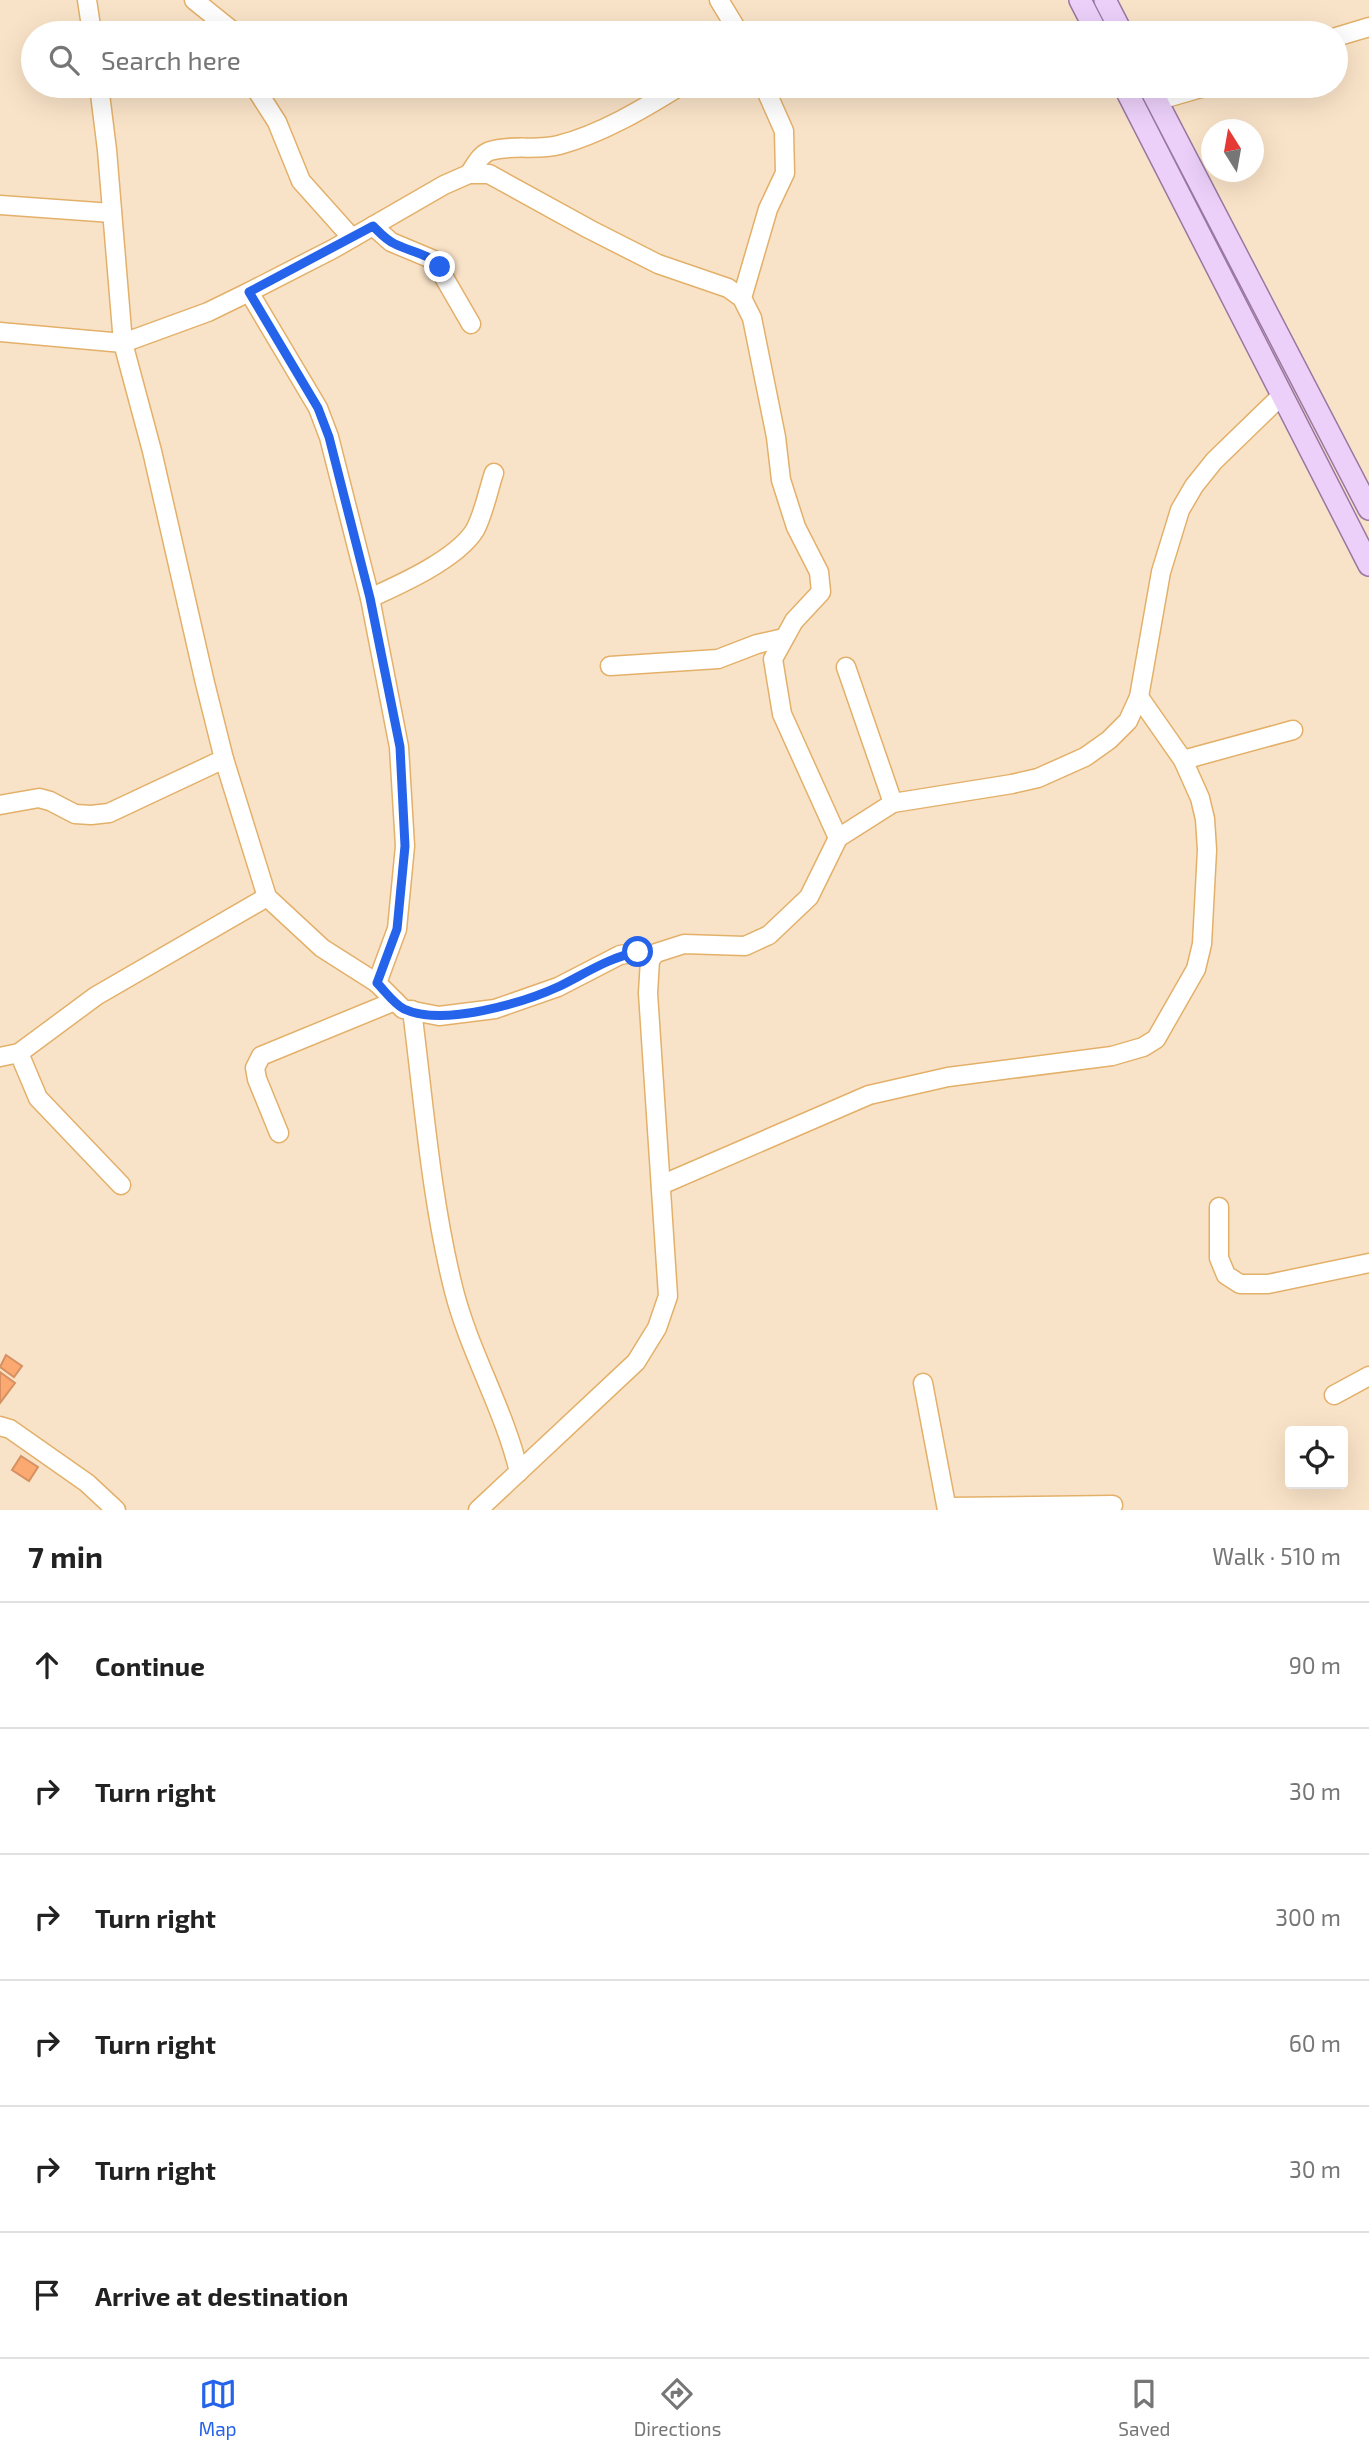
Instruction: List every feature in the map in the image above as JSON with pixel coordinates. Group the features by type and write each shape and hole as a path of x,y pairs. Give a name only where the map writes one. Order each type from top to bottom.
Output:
{"main road":[{"path":"1080,0 1091,21"},
{"path":"1105,0 1116,21"},
{"path":"1130,98 1369,565"},
{"path":"1156,98 1369,509"}],"street":[{"path":"87,0 90,21"},
{"path":"194,0 220,21"},
{"path":"719,0 732,21"},
{"path":"1348,33 1369,27"},
{"path":"100,98 123,343 152,451 205,683 267,897 322,948 377,983 403,1009 439,1016 495,1009 558,987 620,955 638,952 650,960"},
{"path":"262,98 277,122 301,181 352,238"},
{"path":"469,174 487,152 497,149 547,147 584,137 660,98"},
{"path":"742,298 768,209 785,173 784,131 769,98"},
{"path":"0,332 123,343 208,312 249,292 352,238 444,185 469,174 489,174 658,264 729,288 742,298 752,318 776,438 780,480 796,527 819,572 821,592 794,621 773,659 782,714 838,838"},
{"path":"0,205 112,213"},
{"path":"373,226 391,242 434,260 471,324"},
{"path":"249,292 318,408 329,437 370,598 400,747 405,846 397,929 377,983"},
{"path":"478,1510 636,1362 657,1328 668,1296 648,993 650,960 656,953 684,944 745,946 769,935 809,897 838,838 892,803 1013,784 1062,768 1085,757 1109,740 1128,721 1139,697 1161,572 1181,510 1194,486 1214,461 1282,395"},
{"path":"370,598 409,581 459,547 475,530 494,473"},
{"path":"610,666 718,659 757,644 785,638"},
{"path":"846,667 892,803"},
{"path":"660,1185 869,1095 948,1077 1112,1056 1143,1047 1156,1039 1196,969 1202,944 1207,850 1200,798 1183,760 1139,697"},
{"path":"1183,760 1293,730"},
{"path":"0,805 39,798 75,814 109,813 225,759"},
{"path":"0,1057 19,1053 96,996 267,897"},
{"path":"279,1133 257,1079 255,1068 261,1056 395,1001"},
{"path":"411,1010 440,1227 455,1293 481,1368 505,1421 519,1472"},
{"path":"19,1053 38,1098 121,1185"},
{"path":"1219,1207 1219,1258 1226,1275 1240,1284 1268,1284 1369,1263"},
{"path":"1334,1395 1369,1377"},
{"path":"923,1383 947,1509 1113,1505"},
{"path":"0,1426 10,1429 88,1483 116,1510"}],"building":[{"path":"6,1355 22,1366 14,1377 0,1367"},
{"path":"0,1372 15,1383 0,1403"},
{"path":"21,1456 38,1467 29,1481 12,1470"}],"route":[{"path":"440,267 434,260 391,242 373,226 249,292 318,408 329,437 370,598 400,747 405,846 397,929 377,983 403,1009 439,1016 495,1009 558,987 620,955 638,952"}]}
